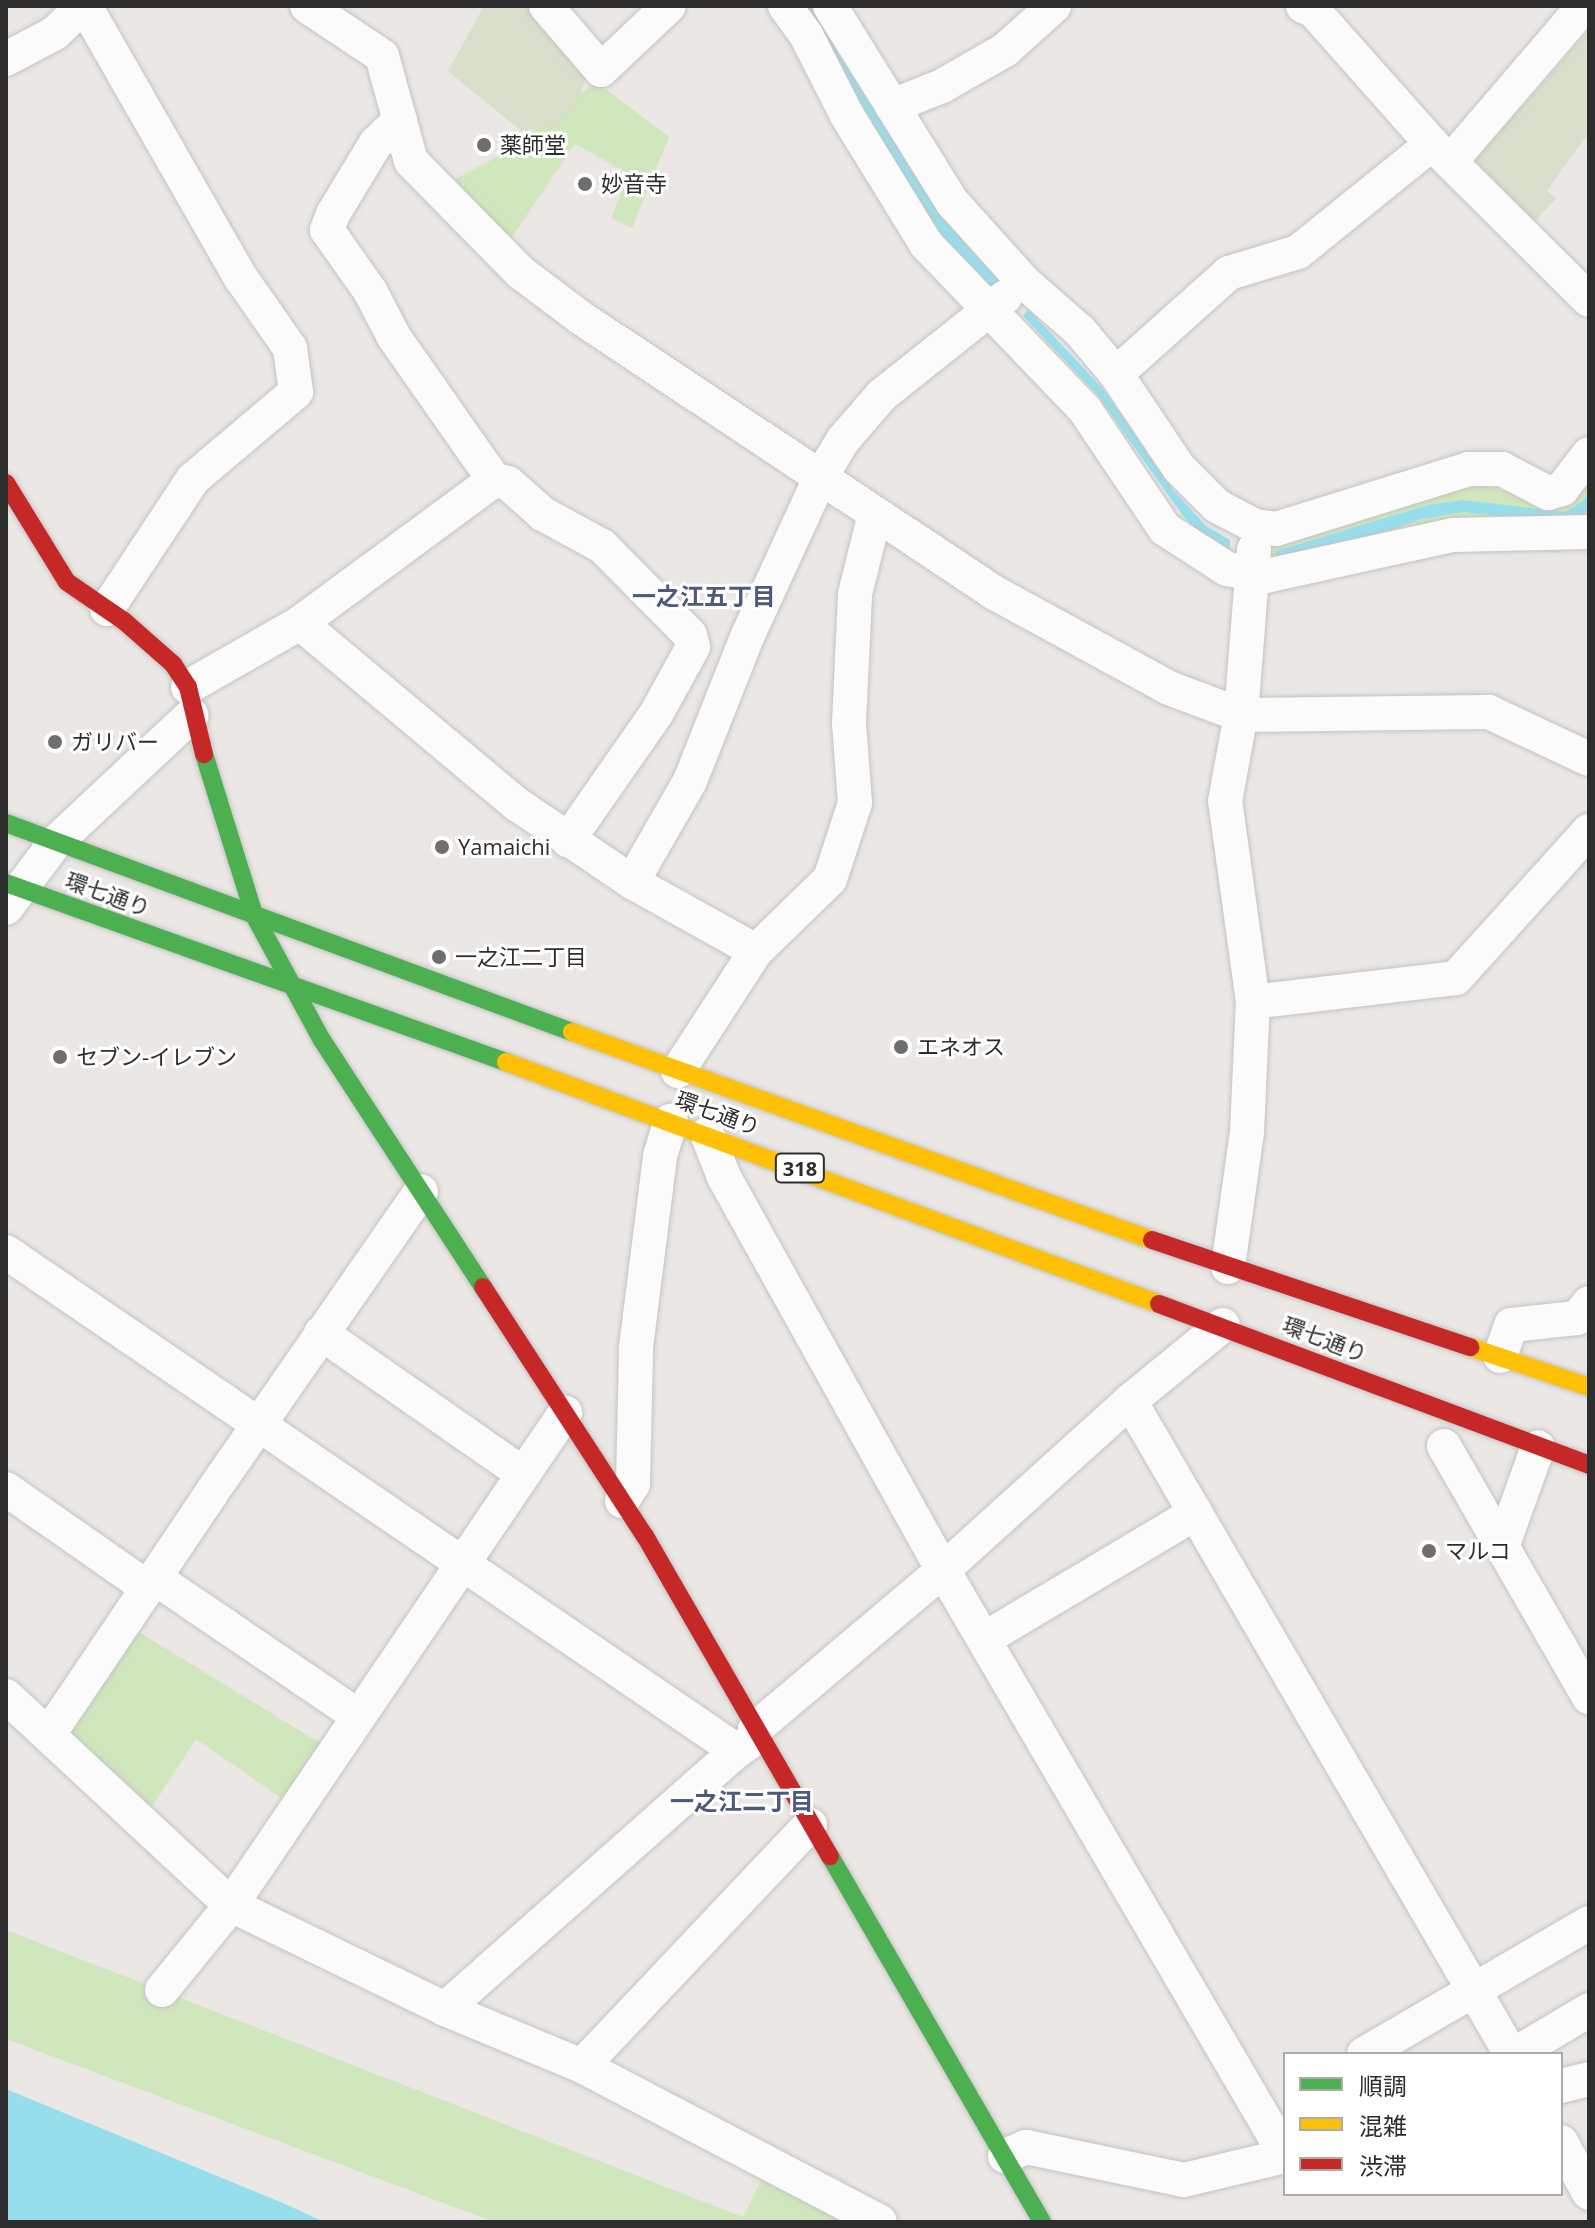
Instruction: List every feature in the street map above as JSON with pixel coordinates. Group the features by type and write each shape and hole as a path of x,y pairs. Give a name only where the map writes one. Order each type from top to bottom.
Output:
{"main road":[{"path":"6,483 67,582 107,609 173,664 190,701 254,915 291,985 322,1040 622,1501 751,1738 810,1825 1042,2222"},
{"name":"環七通り","path":"6,823 678,1071 1228,1267 1589,1387"},
{"name":"環七通り","path":"11,893 291,985 707,1134 1223,1325 1589,1465"}],"street":[{"path":"6,59 55,33 84,6 241,278 290,348 296,392 193,479 107,609"},
{"path":"307,6 382,56 411,161 520,272 581,318 993,592 1169,688 1241,715 1489,712 1589,759"},
{"path":"546,6 601,70 669,6"},
{"path":"785,6 806,35 848,117 926,244 1085,410 1165,529 1227,569 1256,558 1453,535 1589,532"},
{"path":"830,6 952,202 1024,282 1080,331 1116,374 1179,468 1217,506 1256,558"},
{"path":"892,106 942,86 1005,50 1054,6"},
{"path":"1310,7 1441,152 1589,300"},
{"path":"1116,374 1229,273 1298,252 1441,152 1569,12"},
{"path":"400,120 376,143 333,214 327,230 370,291 394,337 494,480 508,483 543,514 602,546 690,635 693,647 656,714 568,840"},
{"path":"632,882 690,781 747,637 820,478 843,440 882,395 1024,282"},
{"path":"1228,1267 1247,1132 1253,1002 1225,801 1241,715 1256,558 1276,529 1469,469 1502,469 1548,493 1562,489 1589,454"},
{"path":"11,893 190,701 494,480"},
{"path":"678,1071 756,951 830,879 855,803 849,723 855,594 875,514"},
{"path":"300,623 518,805 632,882 756,951"},
{"path":"1253,1002 1456,978 1589,831"},
{"path":"622,1501 633,1484 636,1347 660,1156 671,1121"},
{"path":"707,1134 724,1177 943,1570 1274,2108 1283,2146"},
{"path":"49,1734 259,1423 421,1191"},
{"path":"6,1252 462,1563 751,1738"},
{"path":"1500,1356 1511,1325 1577,1318 1589,1303"},
{"path":"445,2009 1130,1401 1223,1325"},
{"path":"321,1333 523,1474"},
{"path":"1130,1401 1512,2052"},
{"path":"162,1990 231,1905 565,1413"},
{"path":"1444,1446 1589,1697"},
{"path":"1502,1547 1538,1447"},
{"path":"6,1489 358,1716"},
{"path":"986,1638 1196,1513"},
{"path":"6,1696 231,1905 445,2009 582,2066 880,2222"},
{"path":"582,2066 810,1825"},
{"path":"1367,2052 1589,1923"},
{"path":"1516,2052 1589,2010"},
{"path":"1563,2086 1589,2079"},
{"path":"1563,2146 1589,2193"},
{"path":"1005,2156 1026,2147 1184,2180 1283,2155"}],"green space":[{"path":"484,6 530,6 552,29 585,79 579,101 554,127 521,131 448,71"},
{"path":"775,6 821,6 1008,277 978,310"},
{"path":"1589,31 1589,132 1547,191 1556,199 1532,224 1472,162"},
{"path":"596,82 669,137 632,228 611,218 629,174 575,144 506,246 446,184 506,152"},
{"path":"1589,484 1589,542 1556,553 1436,541 1263,590 1268,545 1413,499 1483,485 1552,505 1570,502"},
{"path":"134,1629 328,1748 290,1804 196,1739 150,1810 62,1731"},
{"path":"6,1930 743,2217 764,2175 851,2222 494,2222 6,2039"}],"water":[{"path":"1028,309 1105,391 1173,490 1206,526 1230,540 1230,549 1200,533 1183,516 1098,396 1023,316"},
{"path":"1589,492 1589,510 1568,524 1463,512 1422,519 1352,543 1275,560 1276,551 1428,505 1463,500 1565,512 1583,501"},
{"path":"6,2089 283,2203 324,2222 6,2222"}],"waterway":[{"path":"808,6 971,266 997,288"}],"traffic: fast":[{"path":"204,754 254,915 322,1040 483,1287"},
{"path":"6,823 572,1032"},
{"path":"6,883 506,1062"},
{"path":"830,1856 1042,2222"}],"traffic: slow":[{"path":"572,1032 1152,1240"},
{"path":"506,1062 1159,1304"},
{"path":"1470,1347 1589,1387"}],"traffic: jam":[{"path":"6,483 67,582 124,621 173,664 188,687 204,754"},
{"path":"1152,1240 1470,1347"},
{"path":"483,1287 645,1536 830,1856"},
{"path":"1159,1304 1589,1465"}],"place":[{"name":"薬師堂","path":"484,145"},
{"name":"妙音寺","path":"585,184"},
{"name":"ガリバー","path":"55,742"},
{"name":"Yamaichi","path":"442,847"},
{"name":"一之江二丁目","path":"439,957"},
{"name":"エネオス","path":"901,1047"},
{"name":"セブン-イレブン","path":"60,1057"},
{"name":"マルコ","path":"1429,1551"}],"district":[{"name":"一之江五丁目","path":"704,596"},
{"name":"一之江二丁目","path":"742,1801"}]}
